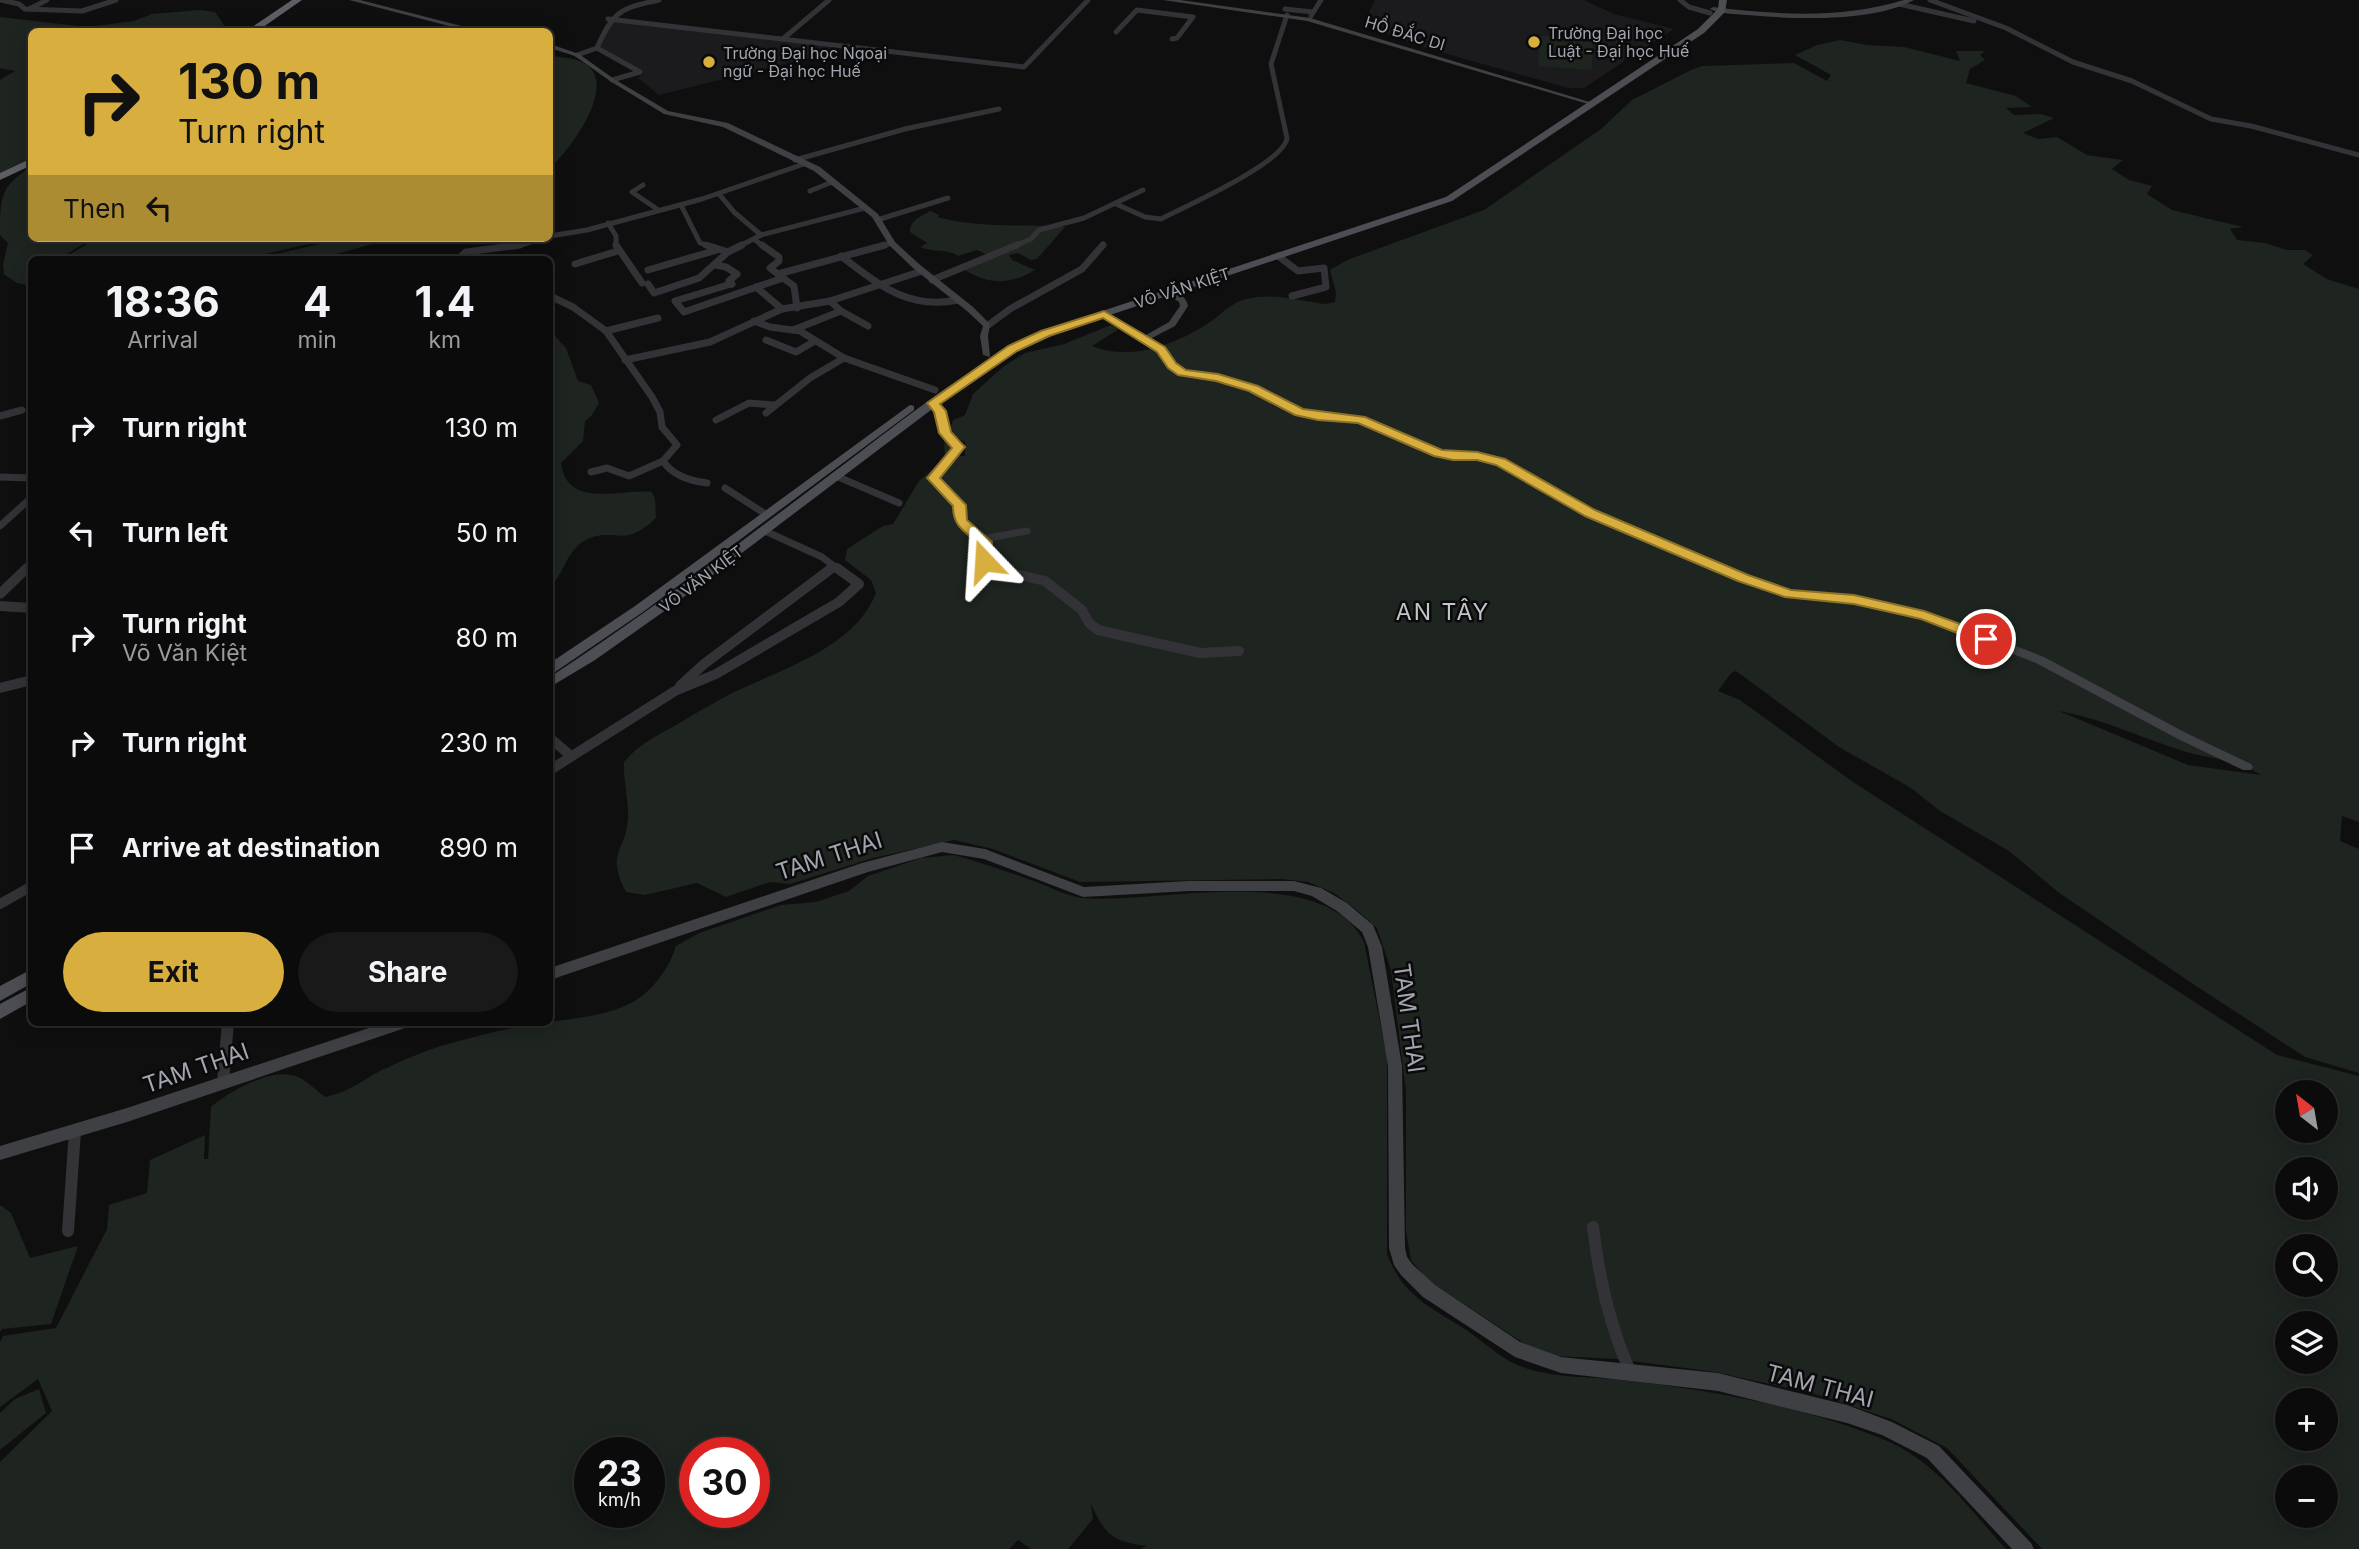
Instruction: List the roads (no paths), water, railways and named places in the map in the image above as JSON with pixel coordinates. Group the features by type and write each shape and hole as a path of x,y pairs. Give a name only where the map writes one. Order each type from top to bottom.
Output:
{"highway":[{"path":"255,28 298,0"},
{"path":"0,177 28,163"}],"main road":[{"name":"VÕ VĂN KIỆT","path":"553,681 652,616 992,357 1045,334 1167,290 1449,198 1473,184 1588,101 1701,31 1717,6"},
{"name":"VÕ VĂN KIỆT","path":"553,666 639,609 935,390 1031,331 1278,256 1417,207"},
{"path":"794,494 806,499"},
{"path":"639,609 652,616"},
{"path":"0,994 28,977"},
{"path":"0,1012 28,995"}],"street":[{"path":"1,0 16,3 22,9 28,10 82,11 116,0"},
{"path":"22,0 40,3"},
{"path":"28,10 47,0"},
{"path":"352,0 466,28"},
{"path":"597,48 608,19 624,9 659,0"},
{"path":"784,38 829,0"},
{"path":"608,19 1024,67 1088,0"},
{"name":"HỒ ĐẮC DI","path":"1166,0 1312,15 1588,101"},
{"name":"HỒ ĐẮC DI","path":"1190,0 1285,12 1588,101"},
{"path":"1116,204 1145,217 1161,219 1270,162 1286,146 1286,127 1271,64 1285,12 1282,0"},
{"path":"1312,15 1321,0"},
{"path":"1680,0 1689,8 1717,6 1834,15 1867,12 1912,0"},
{"path":"1930,0 2002,26 2061,57 2132,80 2211,119 2251,126 2359,155"},
{"path":"1897,2 2002,26"},
{"path":"1116,32 1137,10 1193,17 1177,38 1172,39"},
{"path":"553,47 577,55 666,113 725,125 817,169 865,208 877,220 892,243 987,326"},
{"path":"577,55 597,48 640,72 612,80"},
{"path":"795,160 905,128 999,108"},
{"path":"553,236 580,232 657,209 681,205 804,163"},
{"path":"810,191 832,182"},
{"path":"643,185 632,192 657,209"},
{"path":"932,280 1031,239 1039,230 1084,218 1143,190"},
{"path":"719,194 758,238 780,258 770,268 794,286 797,308"},
{"path":"877,220 948,198"},
{"path":"681,205 700,243 728,252"},
{"path":"654,293 696,279 716,265 728,252 758,238 865,208"},
{"path":"608,223 616,236 618,251 660,303"},
{"path":"461,256 466,252 510,248 530,242"},
{"path":"744,291 731,284 675,301 684,312 756,287 781,276 841,256 892,243"},
{"path":"992,357 984,336 987,326 1010,309 1082,268 1103,245"},
{"path":"648,270 717,250"},
{"path":"575,264 618,251"},
{"path":"841,256 898,297 935,305 958,300"},
{"path":"1278,256 1298,271 1324,268 1326,288 1292,296"},
{"path":"716,265 726,267 737,274 729,281 731,284"},
{"path":"625,360 710,342 782,309 830,301 922,271"},
{"path":"756,287 782,309"},
{"path":"1143,339 1172,324 1184,306 1183,301 1167,290"},
{"path":"553,297 573,307 606,331 652,397 660,412 662,427 677,445 663,461 633,475 607,468 591,472"},
{"path":"830,301 841,311 868,326"},
{"path":"793,330 841,311"},
{"path":"1104,314 1161,349 1172,365 1182,373 1218,378 1254,389 1299,412 1318,417 1360,420 1438,453 1453,457 1477,456 1500,462 1590,513 1790,594 1854,600 1924,615 2040,660 2182,736 2247,767"},
{"path":"606,331 658,318"},
{"path":"754,321 770,327 793,330 844,358 935,390"},
{"path":"766,340 796,352 815,341"},
{"path":"766,413 815,374 844,358"},
{"path":"716,420 749,401 757,400 774,405"},
{"path":"933,403 940,411 945,433 958,447 933,478 959,505 962,523 986,544 983,556 992,569 1045,581 1082,610 1089,623 1098,630 1193,652 1219,654 1239,651"},
{"path":"0,416 22,410"},
{"path":"663,461 674,473 707,483"},
{"path":"836,476 899,503"},
{"path":"0,477 28,478"},
{"path":"724,488 767,515"},
{"path":"0,526 28,501"},
{"path":"553,768 675,691 716,674 839,602 859,584 822,557 765,531"},
{"path":"983,540 1027,531"},
{"path":"675,691 704,664 834,566"},
{"path":"0,594 28,567"},
{"path":"0,606 28,608"},
{"path":"0,688 28,681"},
{"path":"553,741 571,756"},
{"name":"TAM THAI","path":"553,973 867,867 942,847 985,854 1083,892 1189,886 1294,886 1315,892 1342,907 1368,929 1375,947 1395,1066 1397,1248 1400,1260 1415,1280 1429,1292 1527,1355 1561,1365 1718,1382 1847,1415 1886,1428 1933,1452 2025,1549"},
{"path":"0,904 28,888"},
{"path":"223,1082 228,1026"},
{"name":"TAM THAI","path":"0,1153 75,1131 393,1026"},
{"path":"68,1231 75,1131"},
{"path":"1593,1227 1598,1272 1614,1335 1630,1371"}],"place":[{"name":"Trường Đại học Luật - Đại học Huế","path":"1534,42"},
{"name":"Trường Đại học Ngoại ngữ - Đại học Huế","path":"709,62"}],"district":[{"name":"AN TÂY","path":"1443,612"}]}
